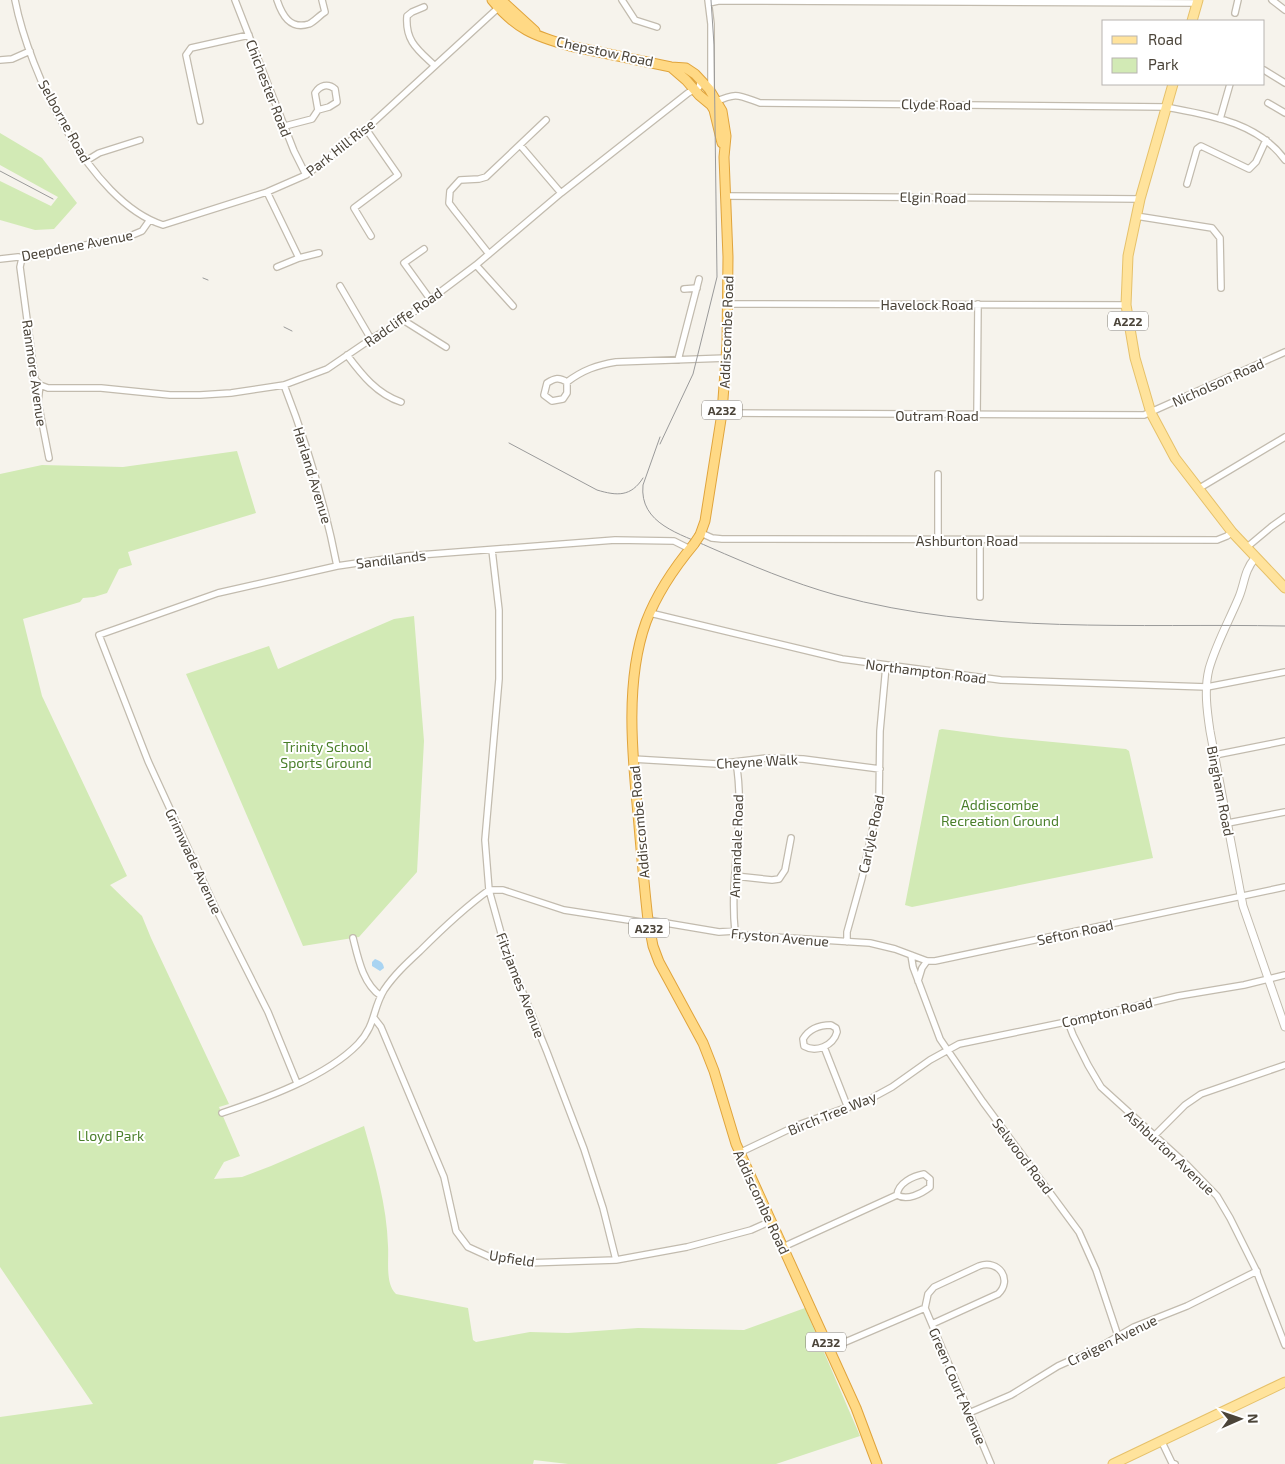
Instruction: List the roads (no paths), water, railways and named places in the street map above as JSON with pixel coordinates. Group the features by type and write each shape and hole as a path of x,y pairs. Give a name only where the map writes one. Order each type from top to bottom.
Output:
{"highway":[{"name":"Chepstow Road","path":"492,0 502,3 514,24 523,30 570,46 689,69 701,80"},
{"name":"Chepstow Road","path":"672,67 694,90"},
{"name":"Addiscombe Road","path":"701,80 712,92 714,103 725,122 727,358 722,413 705,521 701,534 664,586 650,613 640,641 636,667 633,705 633,759 648,921 653,946 662,969 704,1046 739,1153 863,1425 877,1464"},
{"name":"Addiscombe Road","path":"694,90 714,103"}],"main road":[{"path":"1192,20 1197,2"},
{"name":"A222","path":"1173,85 1140,199 1128,256 1126,305 1135,358 1151,413 1175,458 1232,532 1285,588"},
{"path":"1113,1464 1285,1382"}],"street":[{"name":"Selborne Road","path":"15,0 30,51 54,106 86,161 118,198 149,221"},
{"name":"Chichester Road","path":"235,0 294,151 306,175"},
{"path":"277,0 282,14 290,23 296,25 309,24 325,12 322,0"},
{"path":"622,0 635,20 657,27"},
{"path":"712,92 709,1 896,0 1047,4 1197,2"},
{"path":"1235,14 1238,0"},
{"path":"1272,0 1285,10"},
{"name":"Park Hill Rise","path":"149,221 163,225 170,224 267,192 306,175 366,129 502,3"},
{"path":"424,7 407,16 408,28 413,45 434,65"},
{"path":"200,121 186,54 190,48 249,35"},
{"path":"0,60 12,59 30,51"},
{"path":"1265,71 1285,83"},
{"name":"Radcliffe Road","path":"40,385 53,388 98,388 170,395 200,395 231,393 284,385 326,369 370,339 403,320 476,265 561,193 699,87 701,80"},
{"path":"1220,119 1230,85"},
{"path":"285,126 312,118 318,110 329,107 337,102 335,89 332,86 318,88 315,93 318,110"},
{"name":"Clyde Road","path":"714,103 736,94 760,102 1166,107 1220,119 1248,130 1266,140 1285,160"},
{"path":"1268,102 1285,113"},
{"path":"489,254 454,211 450,203 450,191 460,180 479,180 486,177 546,120"},
{"path":"366,129 398,175 354,208 371,236"},
{"path":"86,161 99,153 140,140"},
{"path":"1187,184 1197,149 1201,146 1249,169 1256,162 1266,140"},
{"path":"520,145 561,193"},
{"path":"1280,153 1285,146"},
{"path":"267,192 299,258"},
{"name":"Elgin Road","path":"726,196 1140,199"},
{"path":"1136,216 1212,228 1220,238 1221,288"},
{"name":"Deepdene Avenue","path":"0,259 22,258 130,236 142,231 149,221"},
{"path":"424,249 404,263 430,300"},
{"path":"277,266 319,253"},
{"name":"Ranmore Avenue","path":"22,258 20,268 35,379 40,385 38,402 49,458"},
{"path":"476,265 513,306"},
{"path":"678,360 700,279"},
{"path":"340,286 370,339"},
{"path":"684,289 697,288"},
{"name":"Havelock Road","path":"728,304 1126,305"},
{"path":"977,415 978,304"},
{"path":"403,320 446,347"},
{"name":"Nicholson Road","path":"1151,413 1285,352"},
{"path":"347,355 363,377 387,397 401,402"},
{"path":"567,382 589,368 602,364 727,358"},
{"path":"561,378 567,382 567,393 563,399 552,401 544,395 547,383 554,379 561,378"},
{"name":"Harland Avenue","path":"284,385 313,470 328,522 337,566"},
{"name":"Outram Road","path":"722,413 1144,415 1151,413"},
{"path":"1198,489 1285,437"},
{"path":"938,474 938,540"},
{"path":"1246,548 1285,517"},
{"name":"Ashburton Road","path":"701,534 722,539 1217,540 1232,532"},
{"name":"Sandilands","path":"99,635 218,593 337,566 406,556 615,540 666,540 692,547"},
{"path":"980,540 980,597"},
{"name":"Fitzjames Avenue","path":"492,550 499,610 499,679 493,769 485,840 489,890 506,952 584,1149 603,1208 616,1260"},
{"name":"Bingham Road","path":"1255,558 1247,569 1240,594 1209,669 1207,687 1208,716 1241,897 1250,929 1285,1027"},
{"name":"Northampton Road","path":"650,613 828,657 949,675 1022,682 1207,687 1285,672"},
{"name":"Grimwade Avenue","path":"99,635 148,761 215,907 268,1012 297,1083"},
{"name":"Carlyle Road","path":"847,942 847,932 862,878 878,807 880,731 886,666"},
{"path":"1214,755 1285,741"},
{"name":"Cheyne Walk","path":"633,759 644,758 713,764 766,758 804,759 880,769"},
{"name":"Annandale Road","path":"735,930 735,876 739,815 736,762"},
{"path":"1228,823 1285,812"},
{"path":"735,876 779,879 785,870 791,838"},
{"name":"Sefton Road","path":"910,955 927,960 940,960 1285,887"},
{"path":"222,1113 297,1083 344,1057 363,1039 369,1030 381,996 396,975 442,929 489,890"},
{"name":"Fryston Avenue","path":"489,890 503,890 564,910 719,932 735,930 740,935 878,944 910,955"},
{"path":"353,938 364,974 374,991 381,996"},
{"name":"Selwood Road","path":"910,955 912,968 935,1031 1079,1232 1093,1264 1118,1336"},
{"path":"918,981 927,960"},
{"name":"Compton Road","path":"947,1050 966,1042 1285,975"},
{"name":"Upfield","path":"374,1018 381,1027 444,1177 456,1231 468,1247 490,1258 526,1263 616,1260 714,1240 751,1230 771,1221"},
{"name":"Ashburton Avenue","path":"1068,1022 1085,1060 1100,1086 1155,1135 1217,1197 1230,1218 1257,1272 1285,1345"},
{"path":"830,1025 836,1028 836,1035 824,1047 807,1047 803,1043 804,1039 811,1030 830,1025"},
{"path":"824,1047 848,1108"},
{"name":"Birch Tree Way","path":"739,1153 798,1125 848,1108 886,1090 947,1050"},
{"path":"1155,1135 1189,1101 1200,1094 1285,1065"},
{"path":"783,1247 896,1195 900,1187 915,1177 923,1174 930,1178 930,1187 922,1192 908,1197 896,1195"},
{"path":"829,1349 925,1308 928,1294 934,1287 973,1268 989,1264 996,1266 1002,1274 1004,1285 998,1294 932,1324"},
{"name":"Craigen Avenue","path":"969,1413 1015,1393 1051,1371 1141,1324 1188,1306 1257,1272"},
{"name":"Green Court Avenue","path":"925,1308 991,1464"},
{"path":"1161,1440 1172,1463 1175,1464"}],"water":[{"path":"375,959 383,964 384,968 380,971 372,966 372,962"}],"tram line":[{"path":"660,444 693,374 717,277 714,45 711,0"},
{"path":"0,171 53,199"},
{"path":"203,278 208,280"},
{"path":"284,327 292,331"},
{"path":"660,437 643,485 644,498 648,509 655,518 675,532 740,560 804,585 836,595 891,608 1003,622 1285,626"},
{"path":"509,443 604,492 617,494 628,492 634,489 643,478"}],"park label":[{"name":"Trinity School Sports Ground","path":"326,754"},
{"name":"Addiscombe Recreation Ground","path":"1000,812"},
{"name":"Lloyd Park","path":"111,1135"}]}
